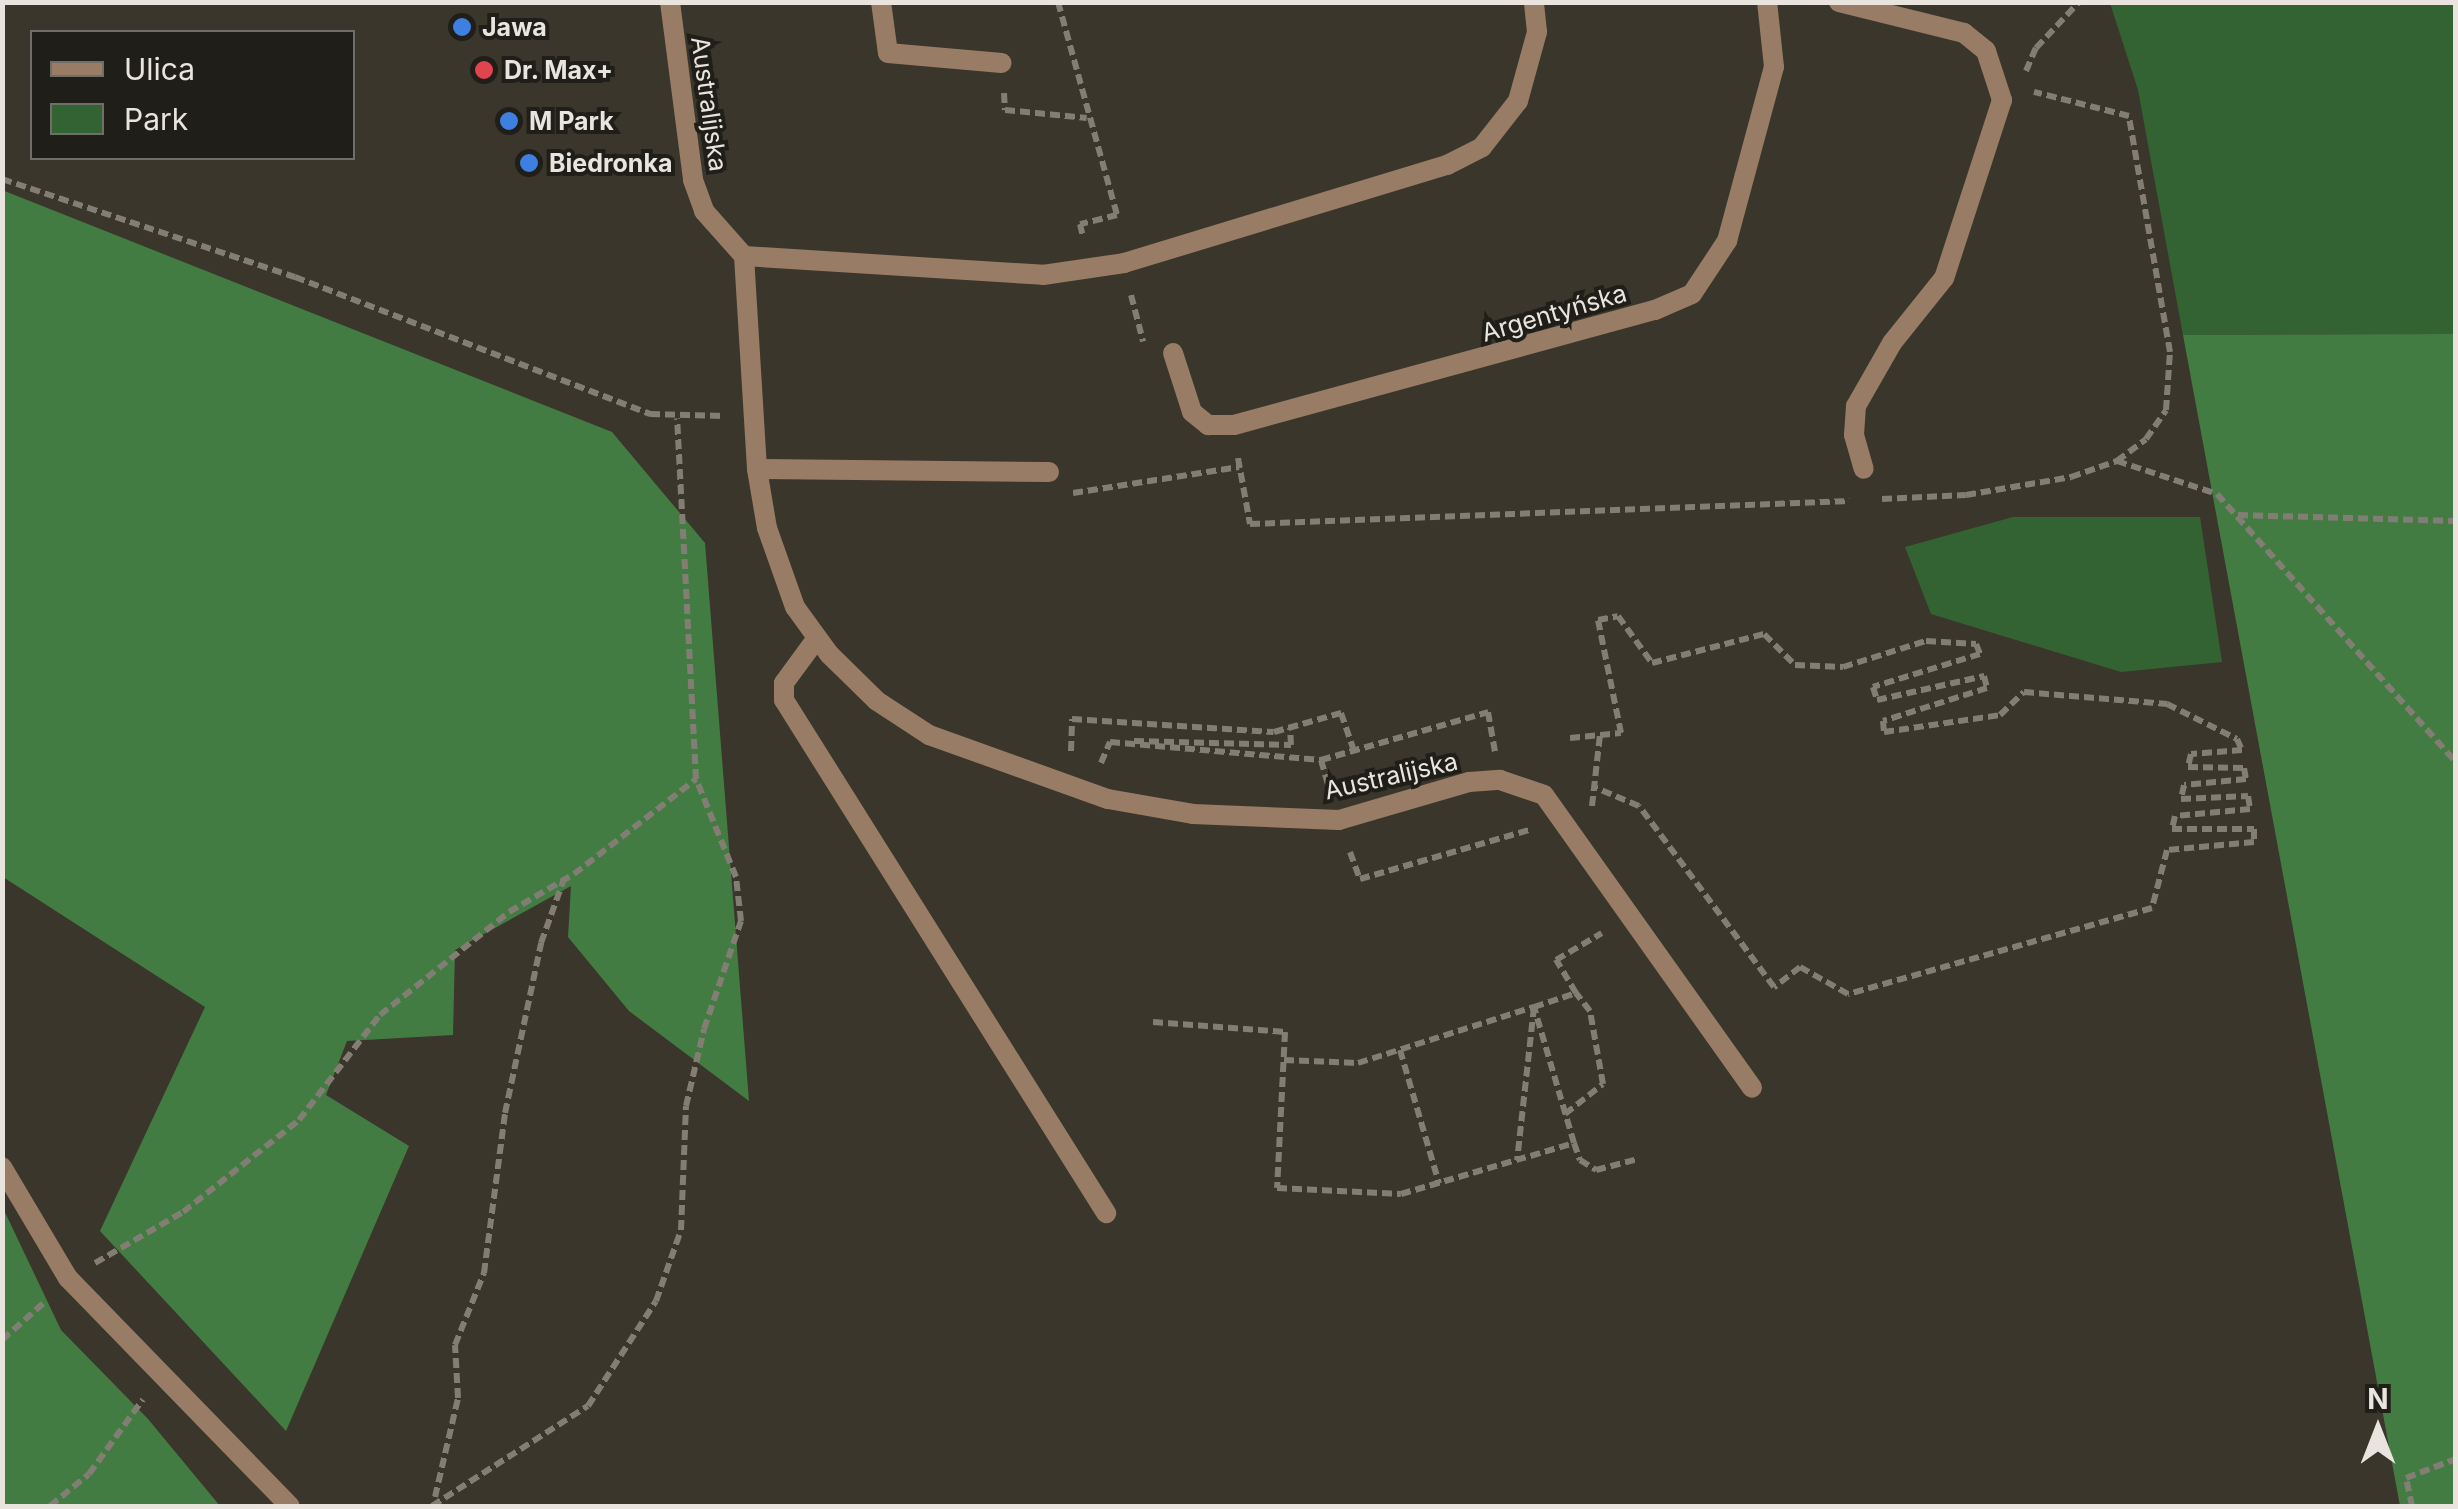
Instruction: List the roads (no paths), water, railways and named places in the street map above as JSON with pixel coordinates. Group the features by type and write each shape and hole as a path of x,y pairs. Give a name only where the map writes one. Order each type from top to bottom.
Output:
{"street":[{"name":"Australijska","path":"670,2 693,180 710,220 744,256 749,414 767,528 795,607 817,638 877,701 929,735 1108,798 1193,814 1339,820 1469,782 1500,780 1544,795 1752,1088"},
{"path":"882,2 888,53 1002,63"},
{"path":"744,256 988,274 1092,270 1447,165 1482,147 1518,101 1537,32 1534,2"},
{"name":"Argentyńska","path":"1173,353 1192,412 1208,425 1234,425 1540,343 1692,294 1727,241 1774,67 1767,2"},
{"path":"1838,2 1964,32 1986,51 2002,100 1944,278 1892,343 1856,406 1854,435 1864,469"},
{"path":"757,469 1050,472"},
{"path":"817,638 784,683 784,700 1106,1213"},
{"path":"2,1167 68,1278 159,1376 290,1506"}],"place":[{"name":"Jawa","path":"462,27"},
{"name":"Dr. Max+","path":"484,70"},
{"name":"M Park","path":"509,121"},
{"name":"Biedronka","path":"529,163"}]}
